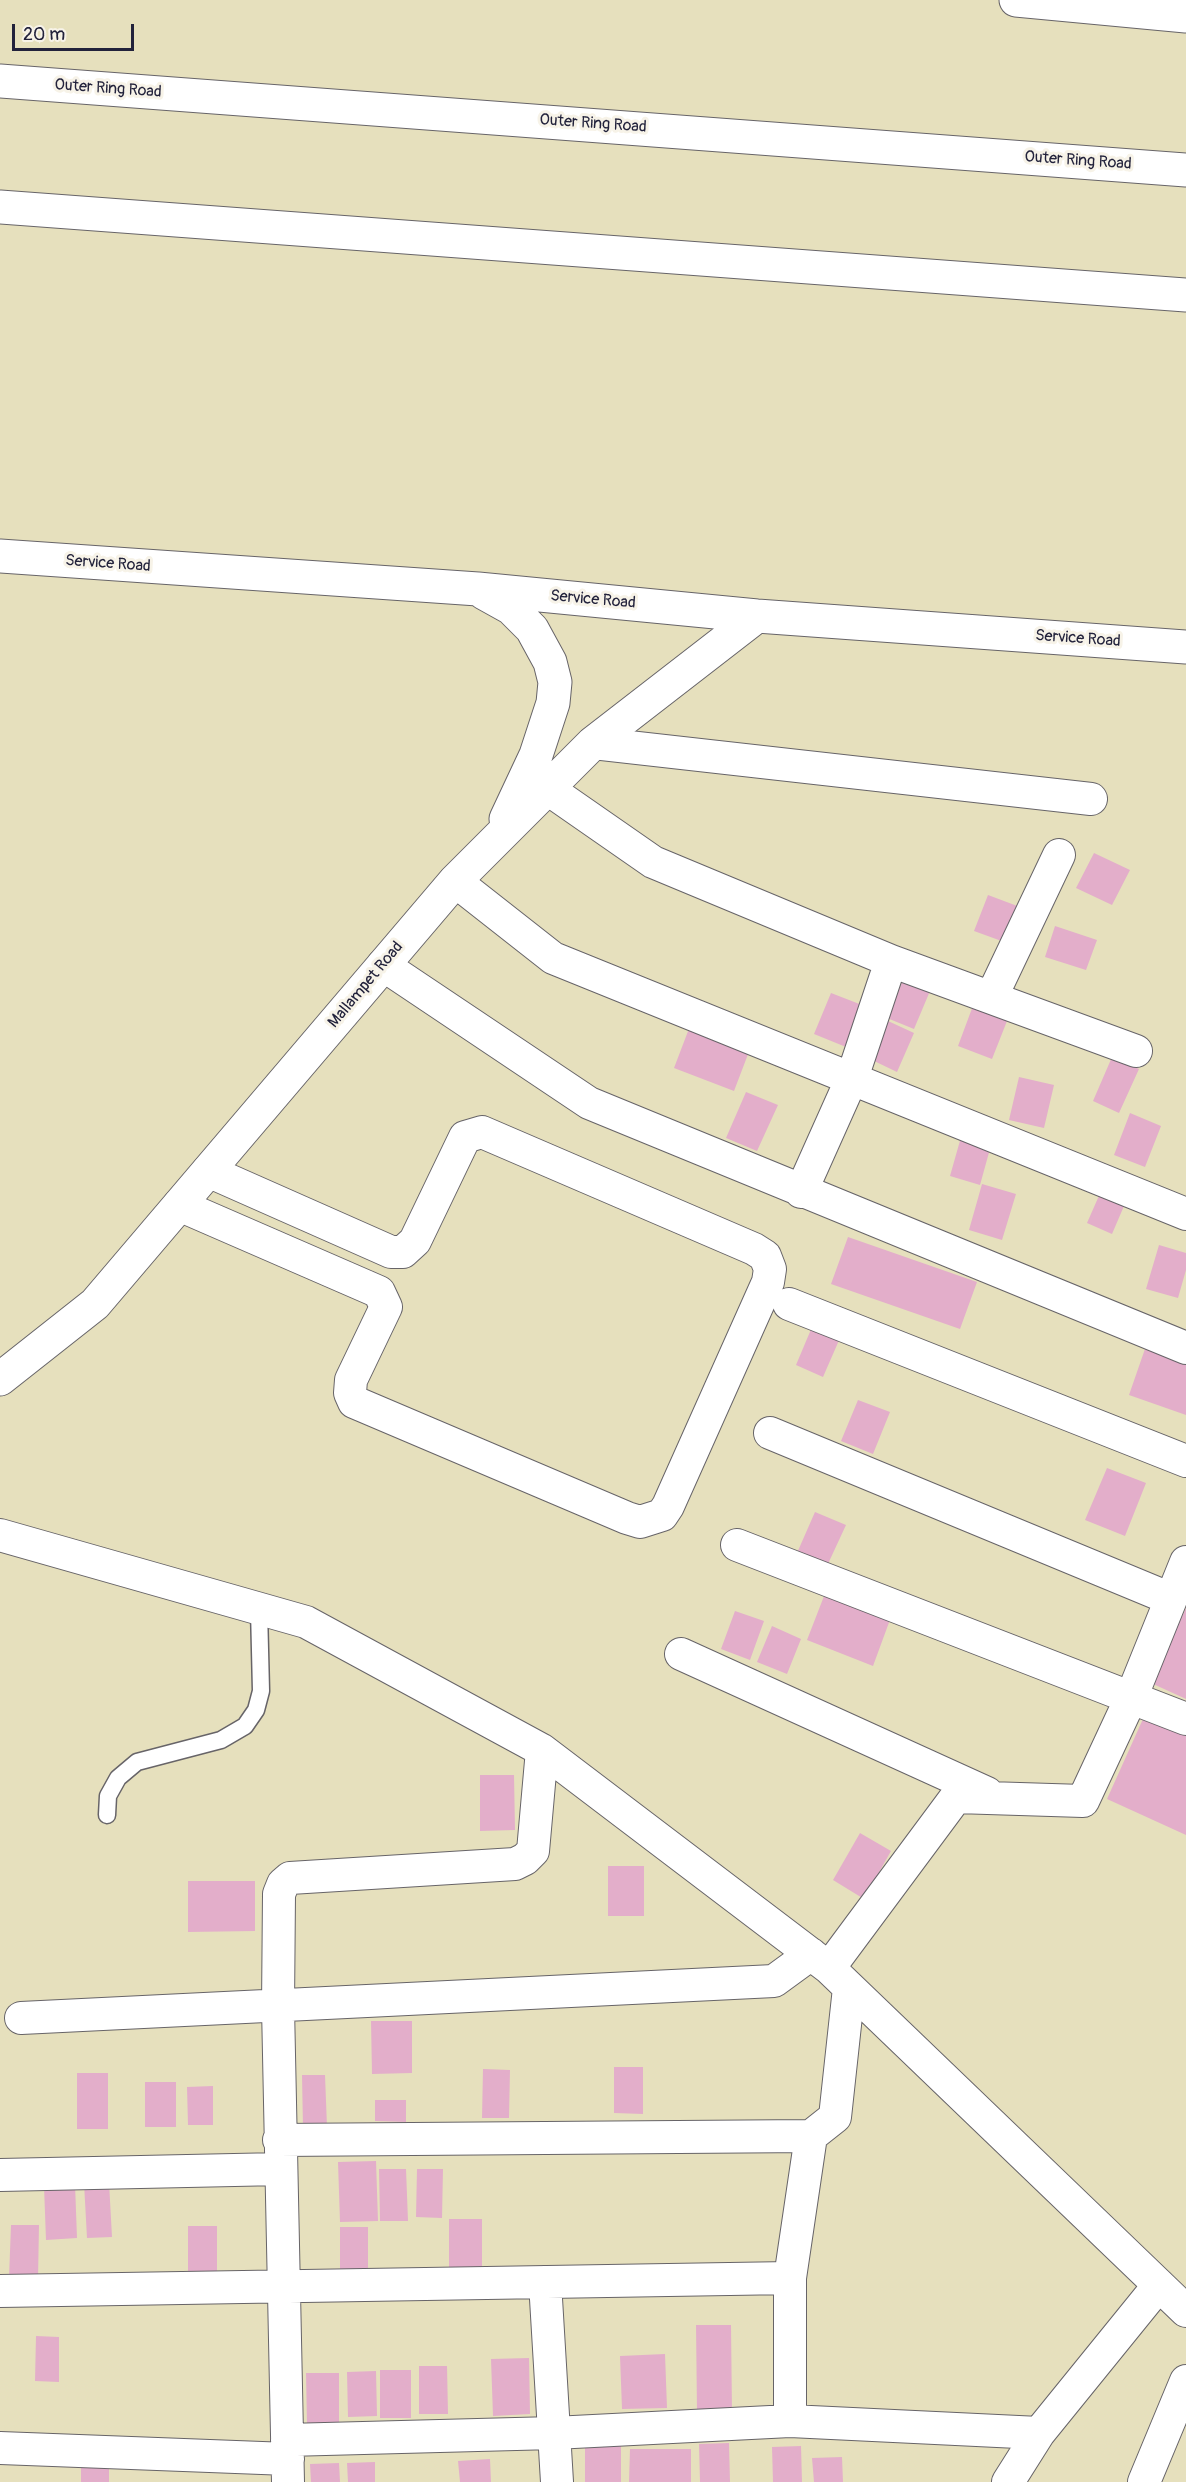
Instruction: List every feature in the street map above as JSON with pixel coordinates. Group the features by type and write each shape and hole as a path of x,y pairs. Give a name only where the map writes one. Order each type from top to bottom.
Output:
{"main road":[{"path":"1016,0 1186,16"},
{"name":"Outer Ring Road","path":"0,81 1186,170"},
{"path":"0,207 1186,295"},
{"name":"Service Road","path":"0,556 478,590 758,616 1186,647"},
{"path":"478,590 511,608 532,629 550,662 555,682 553,703 536,755 496,840"},
{"name":"Mallampet Road","path":"0,1379 95,1304 455,881 593,743 758,616"}],"street":[{"path":"593,743 1091,799"},
{"path":"548,789 652,862 891,961 992,996 1136,1051"},
{"path":"992,996 1059,855"},
{"path":"455,881 554,958 1186,1214"},
{"path":"801,1192 852,1078 891,961"},
{"path":"383,965 589,1102 801,1192 1186,1348"},
{"path":"179,1205 379,1292 386,1307 351,1380 350,1393 354,1402 640,1522 662,1515 668,1506 768,1282 770,1269 765,1257 754,1249 482,1132 465,1137 415,1241 403,1252 391,1252 208,1172"},
{"path":"789,1304 1186,1461"},
{"path":"0,2175 280,2154 811,2136 834,2117 830,1970 956,1797 1083,1801 1131,1698 1180,1582 770,1433"},
{"path":"0,1535 306,1622 542,1750 830,1970 1186,2311"},
{"path":"737,1545 1186,1719"},
{"path":"681,1654 999,1798"},
{"path":"288,2460 280,2154 279,1894 283,1884 290,1878 514,1864 525,1859 533,1851 542,1750"},
{"path":"21,2018 774,1981 830,1970"},
{"path":"790,2421 790,2278 811,2136"},
{"path":"0,2291 790,2278"},
{"path":"545,2282 557,2482"},
{"path":"1008,2482 1039,2433 1159,2285"},
{"path":"1144,2482 1186,2381"},
{"path":"0,2448 288,2460 554,2433 790,2421 1039,2433"}],"lane":[{"path":"107,1815 108,1796 118,1778 137,1762 221,1740 244,1726 256,1710 261,1691 259,1609"}],"building":[{"path":"1094,853 1130,870 1112,905 1076,888"},
{"path":"988,895 1020,907 1007,943 974,931"},
{"path":"1055,926 1097,940 1086,970 1045,957"},
{"path":"903,980 930,991 914,1029 887,1018"},
{"path":"831,993 862,1005 846,1047 814,1034"},
{"path":"974,1003 1009,1016 992,1059 958,1046"},
{"path":"888,1021 914,1033 897,1072 870,1059"},
{"path":"690,1026 750,1049 734,1091 674,1068"},
{"path":"1112,1057 1139,1069 1119,1113 1093,1101"},
{"path":"1019,1077 1054,1085 1044,1128 1009,1120"},
{"path":"746,1092 778,1105 757,1151 726,1138"},
{"path":"1130,1113 1161,1126 1145,1167 1114,1155"},
{"path":"963,1130 993,1138 980,1185 950,1176"},
{"path":"1105,1182 1130,1192 1112,1234 1087,1223"},
{"path":"982,1184 1016,1194 1002,1240 969,1230"},
{"path":"848,1237 977,1282 960,1329 831,1284"},
{"path":"1159,1245 1186,1253 1186,1270 1178,1298 1146,1289"},
{"path":"812,1327 840,1338 823,1377 796,1365"},
{"path":"1146,1346 1186,1360 1186,1415 1129,1395"},
{"path":"858,1400 890,1412 873,1454 841,1441"},
{"path":"1107,1468 1146,1483 1125,1536 1085,1520"},
{"path":"815,1512 846,1525 827,1566 797,1553"},
{"path":"826,1591 891,1617 873,1666 807,1640"},
{"path":"1186,1608 1186,1699 1151,1683"},
{"path":"735,1611 764,1621 750,1660 721,1649"},
{"path":"772,1626 801,1639 787,1674 757,1662"},
{"path":"1147,1710 1186,1728 1186,1835 1107,1799"},
{"path":"480,1775 514,1775 515,1830 480,1831"},
{"path":"860,1833 891,1851 864,1899 833,1880"},
{"path":"608,1866 644,1866 644,1916 608,1916"},
{"path":"188,1881 255,1881 255,1931 188,1932"},
{"path":"371,2021 412,2021 412,2073 372,2074"},
{"path":"614,2067 643,2067 643,2114 614,2113"},
{"path":"483,2069 510,2070 509,2118 482,2118"},
{"path":"77,2073 108,2073 108,2129 77,2129"},
{"path":"302,2075 325,2075 327,2127 303,2128"},
{"path":"145,2082 176,2082 176,2127 145,2127"},
{"path":"213,2086 213,2125 188,2125 187,2087"},
{"path":"375,2100 406,2100 406,2122 375,2121"},
{"path":"376,2161 378,2221 340,2222 338,2162"},
{"path":"379,2169 406,2169 408,2221 380,2221"},
{"path":"417,2169 443,2169 442,2218 416,2217"},
{"path":"109,2182 112,2237 87,2238 84,2183"},
{"path":"75,2184 77,2238 46,2240 44,2186"},
{"path":"449,2219 482,2219 482,2272 449,2273"},
{"path":"11,2225 39,2225 38,2279 9,2278"},
{"path":"188,2226 217,2226 217,2276 188,2276"},
{"path":"340,2227 368,2227 368,2275 340,2275"},
{"path":"696,2325 731,2325 732,2412 697,2412"},
{"path":"36,2336 59,2337 59,2382 35,2381"},
{"path":"665,2354 667,2408 622,2409 620,2356"},
{"path":"529,2358 530,2414 493,2416 491,2359"},
{"path":"419,2366 447,2366 448,2414 419,2414"},
{"path":"380,2370 411,2370 411,2418 380,2418"},
{"path":"376,2371 377,2416 348,2417 347,2372"},
{"path":"306,2373 339,2373 339,2425 307,2425"},
{"path":"729,2443 730,2482 700,2482 699,2444"},
{"path":"585,2445 621,2445 621,2482 585,2482"},
{"path":"801,2446 802,2482 773,2482 772,2447"},
{"path":"630,2449 691,2449 691,2482 629,2482"},
{"path":"842,2457 843,2482 814,2482 812,2458"},
{"path":"81,2458 109,2458 109,2482 81,2482"},
{"path":"490,2459 491,2482 460,2482 458,2461"},
{"path":"375,2462 375,2482 348,2482 347,2463"},
{"path":"339,2463 340,2482 311,2482 310,2464"}]}
